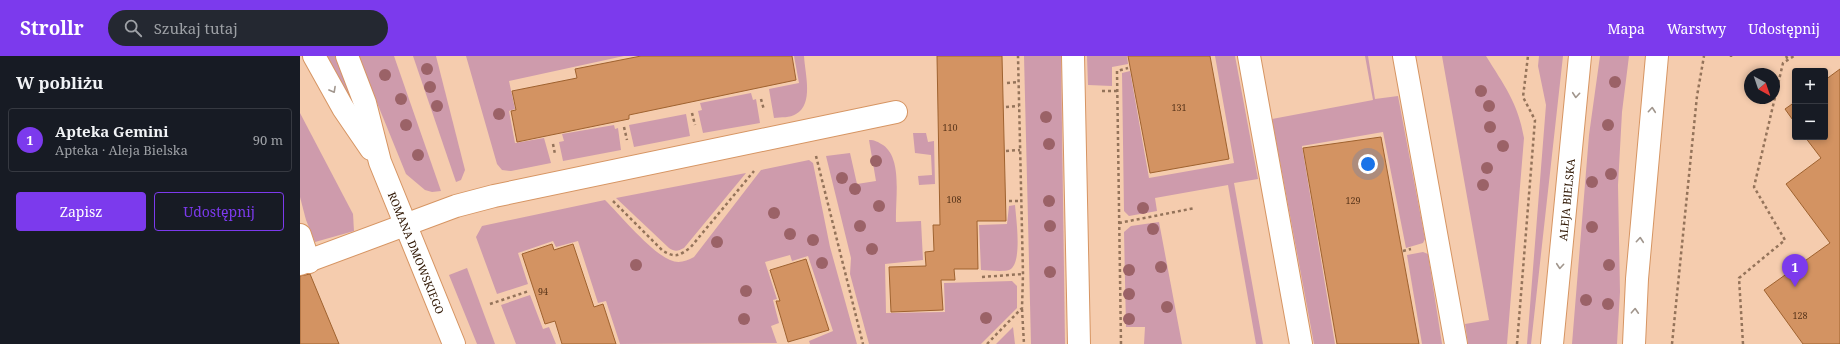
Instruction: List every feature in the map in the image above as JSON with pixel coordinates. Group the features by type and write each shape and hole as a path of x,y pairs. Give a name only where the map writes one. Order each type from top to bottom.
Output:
{"street":[{"name":"ROMANA DMOWSKIEGO","path":"314,56 343,108 380,162"},
{"name":"ROMANA DMOWSKIEGO","path":"346,56 365,103 380,162 454,344"},
{"path":"1073,56 1079,344"},
{"path":"1249,56 1301,344"},
{"path":"1404,56 1456,344"},
{"name":"ALEJA BIELSKA","path":"1552,344 1580,56"},
{"path":"1634,344 1637,279 1657,56"},
{"path":"300,235 304,263 456,206 494,196 896,112"}],"path":[{"path":"1018,56 1023,274 1022,308 1024,344"},
{"path":"1517,344 1534,120 1523,97 1528,56"},
{"path":"1672,344 1697,96 1704,56"},
{"path":"1786,56 1788,60"},
{"path":"1742,344 1739,278 1785,240 1754,187 1783,63 1794,56"},
{"path":"1121,344 1117,71 1128,68"},
{"path":"1007,83 1019,82"},
{"path":"1098,91 1117,92"},
{"path":"1006,107 1019,106"},
{"path":"1006,150 1020,150"},
{"path":"815,154 863,344"},
{"path":"613,200 663,251 672,256 680,255 690,248 758,166"},
{"path":"1009,201 1021,201"},
{"path":"1119,223 1195,208"},
{"path":"982,277 1023,274"},
{"path":"490,304 529,290"},
{"path":"987,344 1022,308"}],"shaded area":[{"path":"326,56 335,56 357,108 355,107"},
{"path":"358,56 394,56 441,191 432,192 425,190 406,174"},
{"path":"413,56 436,56 465,170 461,180 456,182"},
{"path":"466,56 624,56 509,81 515,109 509,111 515,143 544,138 551,163 511,171 502,170 497,164"},
{"path":"794,56 804,56 807,80 807,96 805,103 802,109 794,115 774,118 769,89 799,83"},
{"path":"1024,56 1061,56 1065,344 1031,344"},
{"path":"1087,56 1127,56 1128,64 1112,67 1112,86 1088,85"},
{"path":"1215,56 1235,56 1258,179 1234,183 1263,344 1256,344 1228,185 1155,198 1157,211 1129,216 1124,211 1122,73 1130,71 1149,178 1234,163"},
{"path":"1365,56 1368,56 1375,99 1398,96 1425,239 1423,243 1406,248 1383,132 1302,146 1335,344 1314,344 1272,119 1373,100"},
{"path":"1442,56 1486,56 1510,95 1518,114 1524,138 1507,344 1468,344 1465,324 1489,320"},
{"path":"1539,56 1563,56 1531,344 1527,344 1546,105 1538,66"},
{"path":"1600,56 1629,56 1622,112 1618,185 1620,292 1617,344 1572,344 1589,135"},
{"path":"751,93 753,100 756,99 760,123 703,133 698,111 702,110 700,103"},
{"path":"300,113 353,214 354,231 315,242 306,220 300,197"},
{"path":"686,114 690,136 634,147 629,125"},
{"path":"614,125 615,129 618,128 621,150 563,161 559,142 564,141 562,134"},
{"path":"913,133 926,133 928,142 934,141 935,184 919,185 918,176 932,175 931,155 915,153"},
{"path":"869,140 883,145 889,151 896,169 896,222 921,221 923,260 885,264 886,313 945,312 944,283 1012,281 1017,286 1017,308 981,344 869,344 850,274 851,258 826,156 850,153 857,184 876,181"},
{"path":"809,160 813,163 830,247 857,344 810,344 809,341 833,331 808,256 792,261 790,255 765,262 777,299 773,300 779,323 771,326 777,343 620,344 606,301 598,303 578,241 556,247 553,241 518,253 528,284 497,294 476,237 482,226 605,200 654,250 670,260 682,262 694,257 761,170"},
{"path":"746,173 684,248 675,251 669,248 616,198"},
{"path":"1015,205 1018,240 1016,260 1013,266 1006,271 981,270 979,225 1007,224 1009,206"},
{"path":"1159,222 1182,344 1144,344 1145,327 1126,327 1124,232 1131,226"},
{"path":"1423,252 1428,254 1442,344 1422,344 1407,255"},
{"path":"467,268 495,344 477,344 449,275"},
{"path":"530,295 543,329 549,327 556,344 516,344 501,305"},
{"path":"1013,327 1015,344 996,344"}],"building":[{"path":"641,56 792,56 796,80 629,115 629,119 517,142 511,111 516,110 512,91 577,78 575,69"},
{"path":"937,56 1002,56 1006,221 977,221 978,269 954,269 955,280 941,280 943,310 891,312 889,267 926,266 925,252 934,251 933,225 940,225"},
{"path":"1128,56 1210,56 1229,159 1150,173"},
{"path":"1840,69 1840,344 1803,344 1764,290 1830,243 1786,184 1821,158 1807,140 1828,140 1828,78"},
{"path":"1792,104 1792,119 1785,109"},
{"path":"1381,137 1419,344 1337,344 1303,148"},
{"path":"552,244 554,250 573,244 594,307 603,304 616,344 562,344 555,321 545,324 522,254"},
{"path":"806,259 829,330 788,342 776,301 780,301 770,270"},
{"path":"310,274 339,344 300,344 300,276"}],"place":[{"name":"Apteka Gemini","path":"1795,287"}]}
